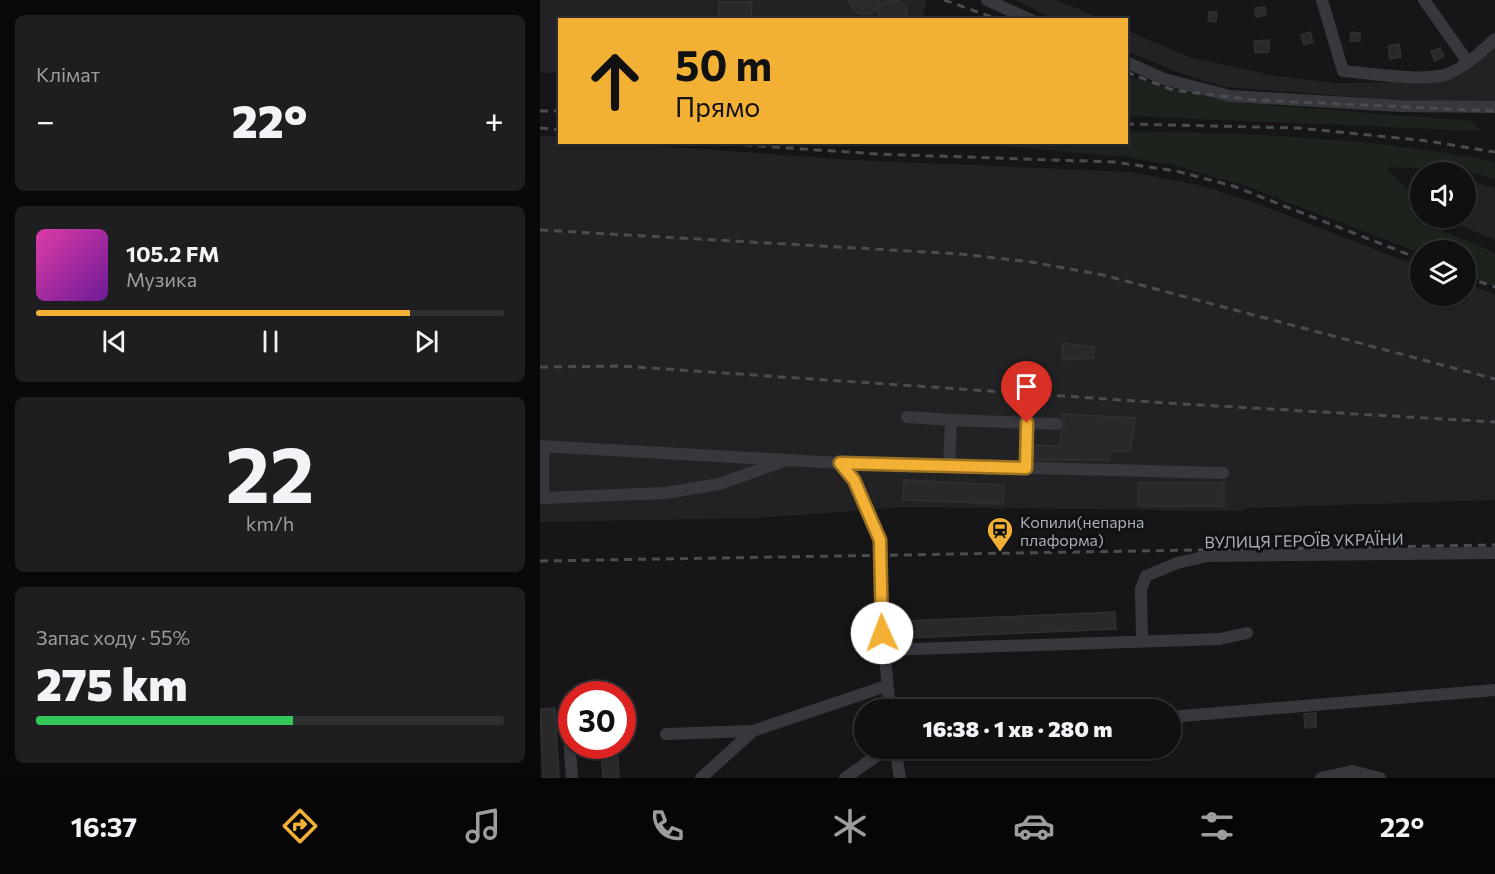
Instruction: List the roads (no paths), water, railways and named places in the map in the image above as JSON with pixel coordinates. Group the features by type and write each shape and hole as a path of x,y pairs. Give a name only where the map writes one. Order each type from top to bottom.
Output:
{"street":[{"path":"987,0 1027,18"},
{"path":"1322,0 1343,71 1416,77 1448,74 1469,62 1495,39"},
{"path":"1424,0 1465,58"},
{"path":"1128,63 1164,79 1230,96 1401,106 1495,108"},
{"path":"907,417 1057,424"},
{"path":"949,466 951,420"},
{"path":"1026,468 1027,423"},
{"path":"793,458 718,484 665,493 542,498 542,446 793,458 840,463 1223,473"},
{"path":"840,463 854,480 880,540 888,699"},
{"name":"ВУЛИЦЯ ГЕРОЇВ УКРАЇНИ","path":"1142,641 1141,588 1146,576 1177,563 1208,556 1495,553"},
{"path":"884,650 1220,639 1247,633"},
{"path":"666,734 753,731 886,686"},
{"path":"1181,716 1495,690"},
{"path":"700,778 753,731"},
{"path":"571,759 572,778"},
{"path":"845,778 872,759"},
{"path":"897,759 900,778"},
{"path":"1321,778 1352,771 1380,778"}],"railway":[{"path":"944,0 994,18"},
{"path":"1128,73 1173,90 1254,100 1495,111"},
{"path":"540,111 558,111"},
{"path":"1128,124 1299,128 1428,141 1495,152"},
{"path":"540,128 558,130"},
{"path":"731,144 877,154 1114,162 1176,171 1233,186 1410,255"},
{"path":"540,230 961,254 1031,262 1103,275 1495,379"},
{"path":"1476,280 1495,287"},
{"path":"540,367 621,366 1166,403 1495,422"},
{"path":"540,561 1495,545"}],"place":[{"name":"Копили(непарна плаформа)","path":"1000,553"}]}
